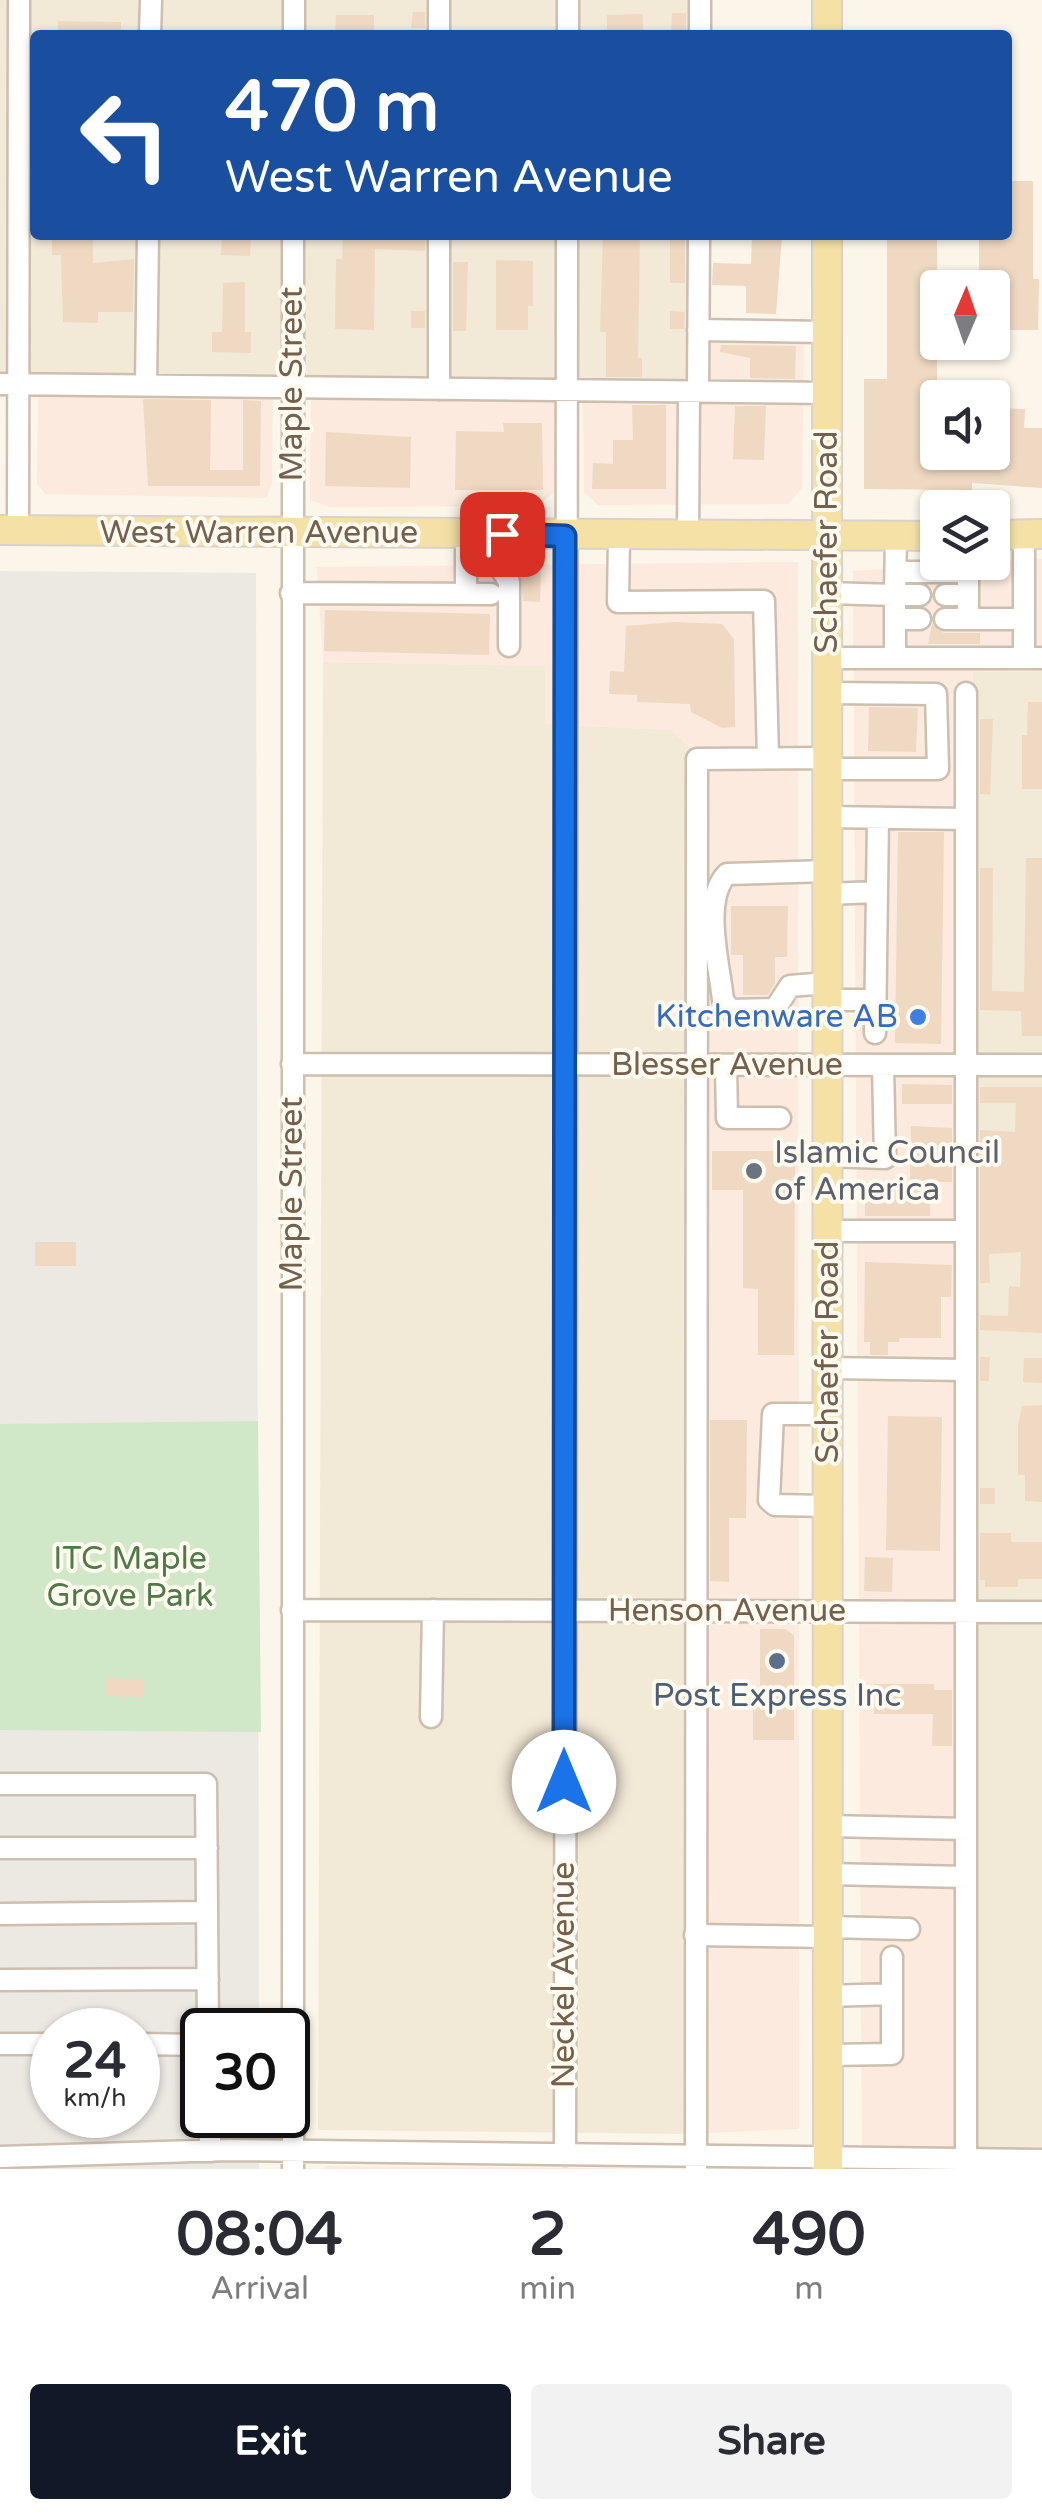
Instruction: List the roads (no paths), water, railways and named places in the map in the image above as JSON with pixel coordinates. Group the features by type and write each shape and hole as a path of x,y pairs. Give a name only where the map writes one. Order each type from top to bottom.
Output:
{"main road":[{"path":"827,0 827,30"},
{"name":"Schaefer Road","path":"827,240 828,2163"},
{"name":"West Warren Avenue","path":"9,531 292,536 920,536"}],"street":[{"path":"9,531 19,0"},
{"path":"150,30 151,0"},
{"path":"294,0 294,30"},
{"path":"439,0 439,30"},
{"path":"568,0 568,30"},
{"path":"700,0 700,30"},
{"path":"146,385 148,240"},
{"name":"Maple Street","path":"293,240 293,2161"},
{"path":"439,240 439,389"},
{"name":"Neckel Avenue","path":"564,2156 566,240"},
{"path":"688,536 699,240"},
{"path":"698,330 827,332"},
{"path":"9,384 827,393"},
{"path":"502,534 500,567 509,582 509,646"},
{"path":"827,658 1033,658 1024,619 1033,534"},
{"path":"466,535 466,594"},
{"path":"619,536 618,602 764,601 768,758"},
{"path":"894,658 896,536"},
{"path":"896,572 920,571"},
{"path":"968,580 968,619"},
{"path":"827,593 920,595"},
{"path":"291,594 491,594"},
{"path":"945,596 968,595"},
{"path":"895,619 920,619"},
{"path":"945,619 1024,619"},
{"path":"696,2163 697,759 768,758 938,768 936,658"},
{"path":"826,693 936,694"},
{"path":"966,693 966,2164"},
{"path":"826,817 966,819"},
{"path":"875,1033 878,818"},
{"path":"875,1000 790,986 775,1009 730,1010 723,1000 714,912 718,882 727,874 827,882 878,892"},
{"name":"Blesser Avenue","path":"292,1064 1042,1065"},
{"path":"828,1156 885,1158 884,1065"},
{"path":"726,1066 727,1118 780,1118"},
{"path":"828,1231 966,1231"},
{"path":"828,1368 966,1370"},
{"path":"828,1414 773,1414 769,1500 776,1505 828,1506"},
{"name":"Henson Avenue","path":"292,1610 1042,1612"},
{"path":"431,1717 433,1610"},
{"path":"0,1784 206,1784 208,2008"},
{"path":"828,1826 966,1829"},
{"path":"0,1848 207,1848"},
{"path":"828,1874 966,1878"},
{"path":"0,1914 208,1912"},
{"path":"695,1935 909,1929"},
{"path":"828,2054 892,2054 892,1957"},
{"path":"0,1980 208,1979"},
{"path":"828,1996 892,1994"},
{"path":"0,2044 30,2044"},
{"path":"0,2157 222,2157 293,2161 564,2156 696,2163 966,2164 1042,2160"}],"place":[{"name":"Kitchenware AB","path":"918,1017"},
{"name":"Islamic Council of America","path":"754,1171"},
{"name":"Post Express Inc","path":"777,1661"}],"park label":[{"name":"ITC Maple Grove Park","path":"130,1578"}]}
